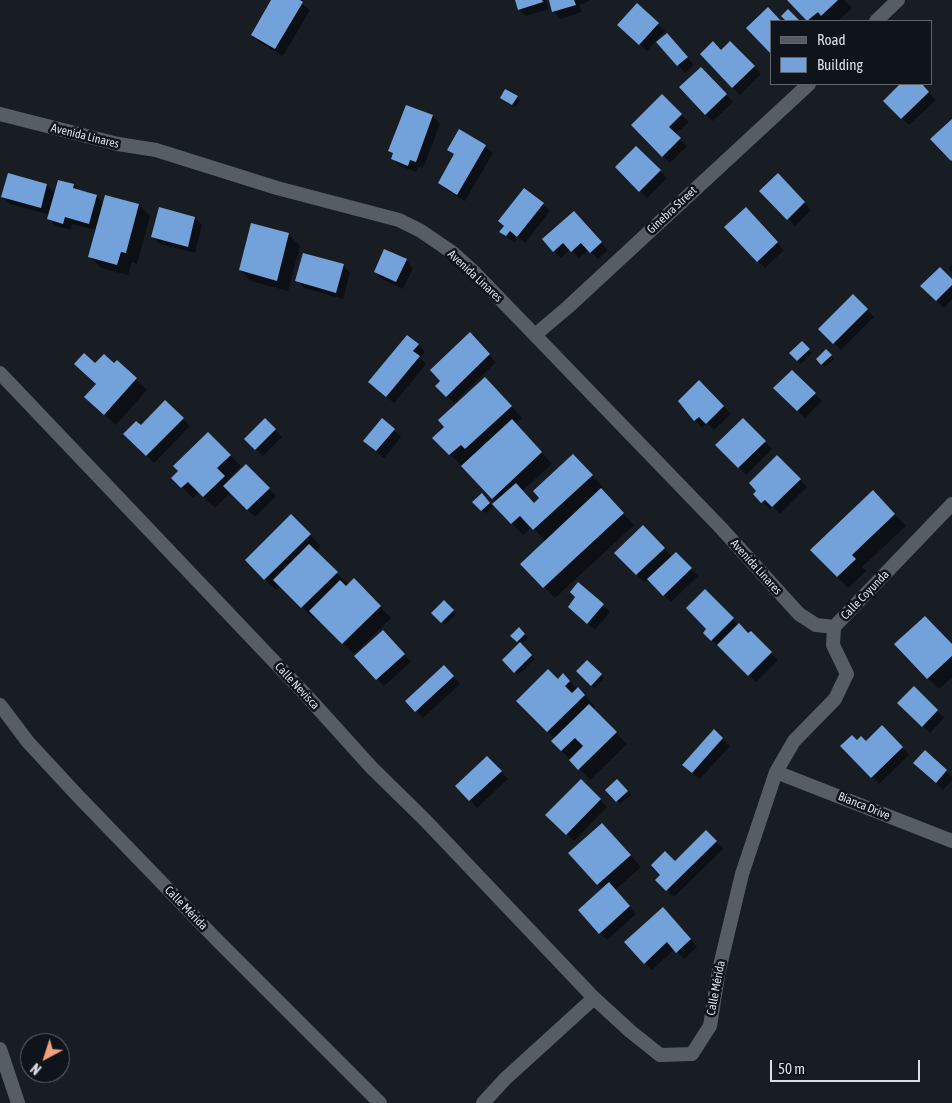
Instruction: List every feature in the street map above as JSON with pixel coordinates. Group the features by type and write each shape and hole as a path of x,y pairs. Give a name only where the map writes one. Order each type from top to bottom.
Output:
{"street":[{"path":"877,20 898,0"},
{"name":"Ginebra Street","path":"535,335 568,308 808,85"},
{"name":"Avenida Linares","path":"0,114 118,144 156,150 277,188 399,220 422,231 453,254 535,335 722,529 798,614 816,625 834,627"},
{"name":"Calle Nevisca","path":"0,373 306,695 371,767 425,820 594,998"},
{"name":"Calle Coyunda","path":"776,772 794,741 835,700 847,674 833,646 834,627 952,504"},
{"name":"Calle Mérida","path":"0,705 28,742 77,795 218,941 380,1103"},
{"name":"Calle Mérida","path":"594,998 630,1032 660,1055 692,1054 710,1026 719,970 742,874 776,772"},
{"name":"Bianca Drive","path":"776,772 952,842"},
{"path":"483,1103 505,1079 594,998"},
{"path":"0,1049 18,1103"}],"building":[{"path":"271,0 300,0 303,2 275,49 251,35"},
{"path":"515,0 542,0 543,2 518,10"},
{"path":"549,0 574,0 576,5 552,12"},
{"path":"787,0 838,0 821,16 818,12 806,20"},
{"path":"637,3 659,23 639,45 617,25"},
{"path":"768,7 780,20 770,20 770,53 746,28"},
{"path":"788,9 799,20 785,20 781,16"},
{"path":"667,33 688,57 677,66 656,42"},
{"path":"713,41 721,50 730,41 755,66 732,88 700,54"},
{"path":"701,67 727,94 705,115 679,87"},
{"path":"899,85 923,85 929,92 901,119 883,101"},
{"path":"505,89 518,96 512,105 500,98"},
{"path":"662,94 682,114 669,127 681,138 662,157 631,125"},
{"path":"406,105 433,115 416,162 410,160 408,166 391,159 393,153 388,151"},
{"path":"952,119 952,160 951,161 930,139"},
{"path":"459,129 486,145 457,195 438,183 454,154 447,150"},
{"path":"636,146 661,170 639,192 615,167"},
{"path":"8,173 47,184 41,208 1,197"},
{"path":"778,173 805,202 787,220 759,191"},
{"path":"58,180 74,184 73,188 97,195 89,224 65,217 63,224 47,219"},
{"path":"524,188 544,203 517,237 510,231 506,236 499,232 504,226 498,221"},
{"path":"105,195 139,204 126,253 121,252 117,265 88,257"},
{"path":"159,207 195,217 188,247 151,237"},
{"path":"746,207 778,242 757,262 724,227"},
{"path":"574,211 602,242 590,253 581,243 571,252 563,243 553,252 542,239"},
{"path":"251,223 289,233 277,281 239,270"},
{"path":"384,249 407,259 396,282 374,272"},
{"path":"303,253 344,264 336,293 295,281"},
{"path":"940,267 952,279 952,285 936,301 920,286"},
{"path":"853,294 868,309 833,344 818,329"},
{"path":"470,332 490,354 446,397 435,386 440,381 430,370"},
{"path":"407,335 419,344 413,351 420,356 386,397 368,382"},
{"path":"802,341 810,349 797,361 789,353"},
{"path":"826,349 832,355 821,365 816,359"},
{"path":"84,353 95,363 104,354 114,363 117,360 137,378 104,415 84,397 96,384 74,364"},
{"path":"792,370 816,393 797,411 773,388"},
{"path":"485,377 512,406 465,449 461,445 449,455 432,438 444,427 438,420"},
{"path":"699,380 724,406 706,424 699,417 694,421 678,401"},
{"path":"165,400 184,418 146,456 123,434 136,421 141,425"},
{"path":"265,418 276,429 255,450 244,439"},
{"path":"382,418 395,429 376,451 363,441"},
{"path":"743,418 766,441 738,468 715,445"},
{"path":"512,419 542,452 492,499 461,466"},
{"path":"208,432 231,455 217,468 225,476 203,497 188,482 181,488 171,478 178,471 173,466"},
{"path":"573,454 593,475 533,530 520,516 511,524 492,504 516,483 534,503 539,498 533,491"},
{"path":"777,455 801,479 772,507 765,500 761,503 753,494 756,491 749,483"},
{"path":"246,464 270,488 247,510 223,486"},
{"path":"601,488 624,513 543,588 520,564"},
{"path":"873,490 895,514 852,555 856,559 837,577 810,550"},
{"path":"482,493 490,503 481,511 472,502"},
{"path":"291,514 311,534 264,580 245,560"},
{"path":"643,525 665,548 636,575 614,553"},
{"path":"309,544 338,572 301,608 273,580"},
{"path":"676,552 692,568 663,596 647,579"},
{"path":"354,578 381,606 342,644 309,611 340,580 346,586"},
{"path":"578,582 604,604 587,624 568,607 575,597 570,592"},
{"path":"705,589 734,618 711,641 703,633 706,629 686,608"},
{"path":"444,600 454,610 441,623 431,613"},
{"path":"925,616 952,644 952,656 927,679 894,644"},
{"path":"739,623 748,633 751,631 772,652 748,676 717,645"},
{"path":"519,627 525,634 517,642 510,636"},
{"path":"383,630 405,654 376,680 354,656"},
{"path":"520,642 532,655 514,673 502,660"},
{"path":"587,660 602,674 591,686 576,671"},
{"path":"444,665 454,676 415,712 405,701"},
{"path":"548,669 558,679 563,673 570,681 565,686 572,693 578,687 585,695 547,732 516,701"},
{"path":"914,686 938,710 922,727 897,703"},
{"path":"589,704 617,732 578,770 569,760 583,746 575,738 561,751 551,741"},
{"path":"882,725 903,747 871,778 840,746 852,735 857,740 861,736 866,741"},
{"path":"714,729 723,738 692,773 682,765"},
{"path":"925,750 947,770 936,783 913,763"},
{"path":"487,756 502,771 469,801 455,786"},
{"path":"581,779 601,799 566,835 545,815"},
{"path":"617,779 628,791 616,802 605,790"},
{"path":"602,823 631,855 597,885 568,853"},
{"path":"706,830 717,841 666,891 655,880 660,875 651,865 665,851 675,861"},
{"path":"609,882 630,906 599,934 578,910"},
{"path":"663,907 691,939 676,953 667,942 644,964 624,942"}]}
